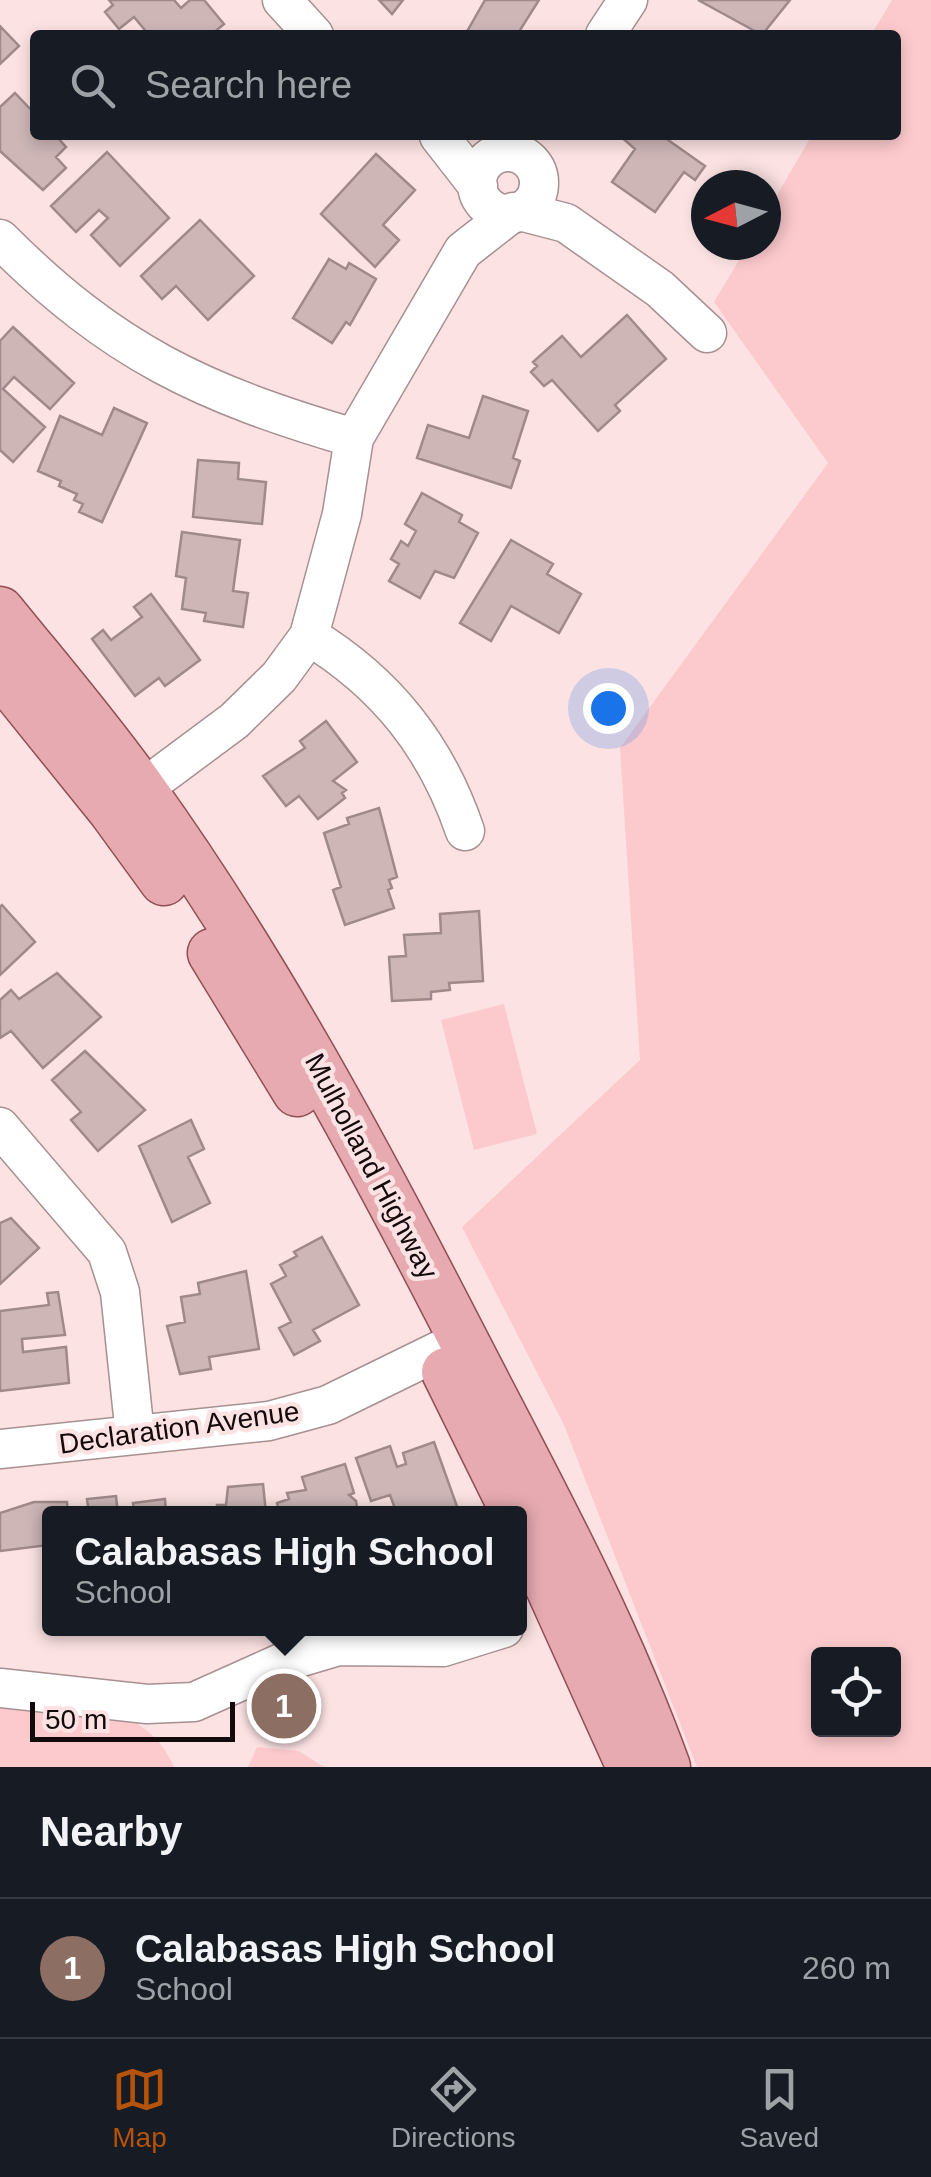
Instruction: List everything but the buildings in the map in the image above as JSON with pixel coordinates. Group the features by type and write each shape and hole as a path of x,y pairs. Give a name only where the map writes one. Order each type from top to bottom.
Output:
{"main road":[{"name":"Mulholland Highway","path":"0,611 128,800 288,1014 404,1220 514,1506"},
{"name":"Mulholland Highway","path":"0,671 128,800"},
{"name":"Mulholland Highway","path":"450,1346 516,1506"},
{"name":"Mulholland Highway","path":"527,1532 559,1609 666,1767"},
{"name":"Mulholland Highway","path":"527,1536 632,1767"}],"street":[{"path":"282,0 309,30"},
{"path":"607,30 628,0"},
{"path":"441,140 492,209 531,182"},
{"path":"463,140 507,147 522,155 531,182 566,223 660,288 708,333"},
{"path":"463,252 484,163 507,147"},
{"path":"128,800 234,721 280,678 309,636 342,514 354,438 463,252 531,182"},
{"path":"0,239 76,308 135,352 204,388 354,438"},
{"path":"309,636 370,679 417,731 448,782 465,831"},
{"path":"0,1126 107,1252 120,1292 135,1436"},
{"name":"Declaration Avenue","path":"0,1449 268,1421 328,1406 450,1346"},
{"path":"0,1688 147,1704 194,1702 281,1663 338,1646 443,1646 477,1636"}],"shaded area":[{"path":"892,0 931,0 931,1767 697,1767 564,1425 462,1227 640,1060 620,748 828,463 714,302 739,260 781,260 781,188 809,140 901,140 901,30 874,30"},
{"path":"504,1004 537,1134 474,1150 441,1020"},
{"path":"0,1704 76,1707 123,1717 161,1744 174,1767 0,1767"},
{"path":"257,1747 299,1751 324,1767 248,1767"}],"place":[{"name":"Calabasas High School","path":"284,1706"}]}
